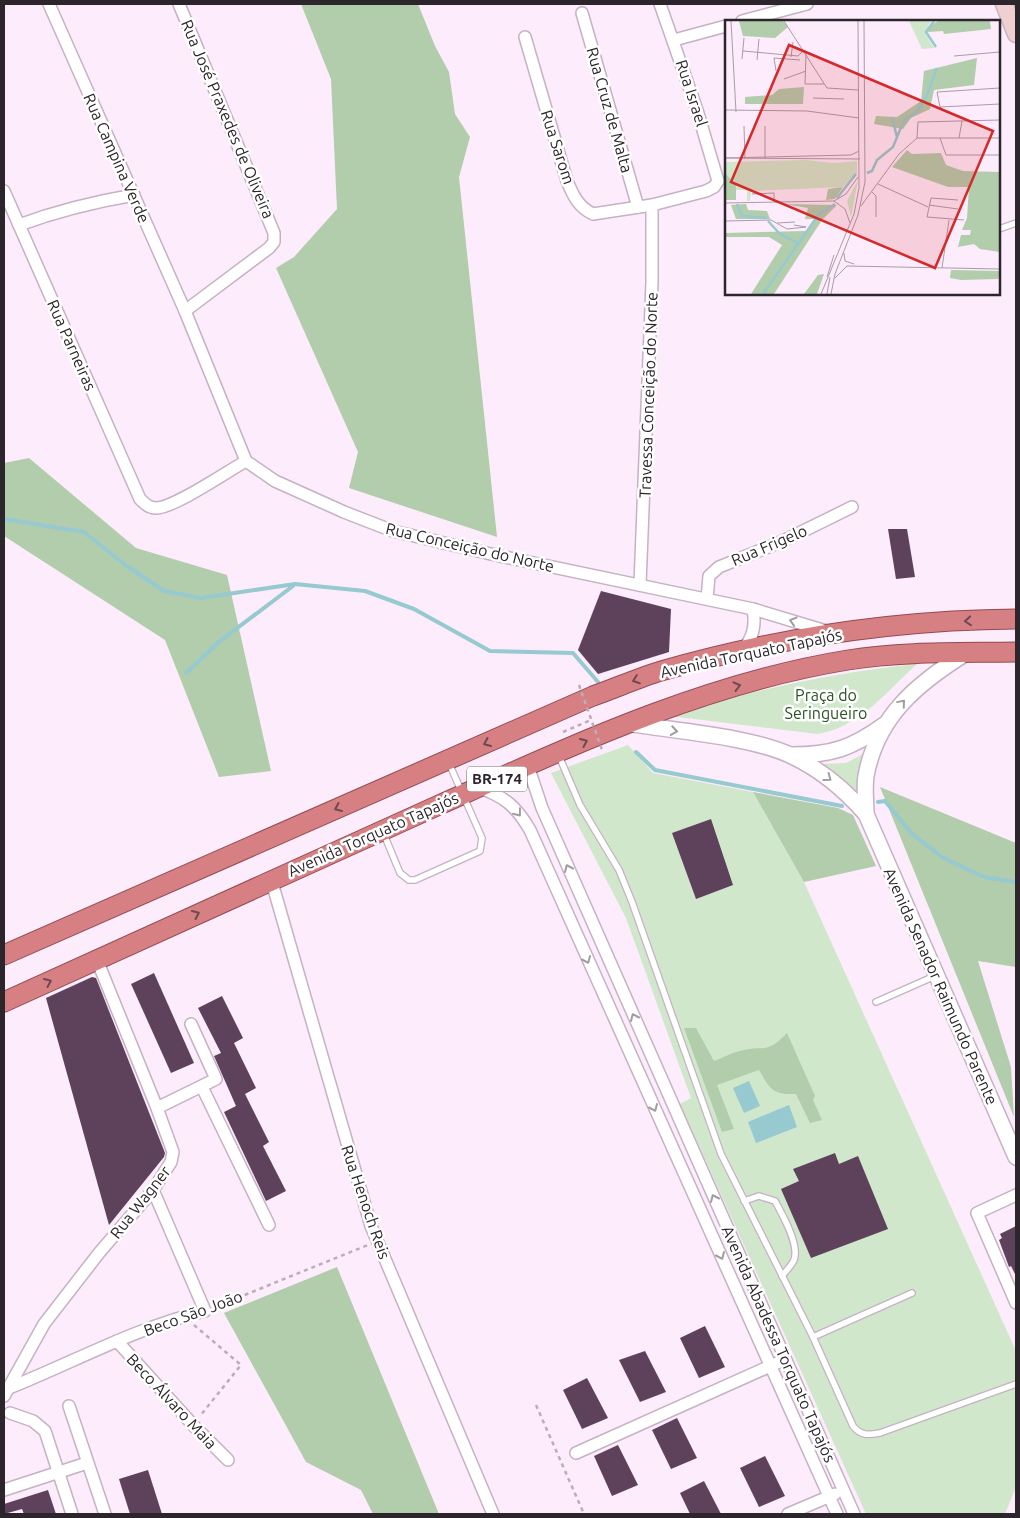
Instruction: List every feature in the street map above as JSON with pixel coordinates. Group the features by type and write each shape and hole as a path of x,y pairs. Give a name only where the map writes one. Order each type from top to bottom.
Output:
{"highway":[{"name":"Avenida Torquato Tapajós","path":"4,955 593,696 651,675 741,652 833,634 982,620 1016,619"},
{"name":"Avenida Torquato Tapajós","path":"4,1002 271,879 626,723 718,691 848,660 897,654 1016,652"}],"main road":[{"path":"1004,4 1016,34"}],"street":[{"name":"Rua Campina Verde","path":"49,4 185,311"},
{"name":"Rua José Praxedes de Oliveira","path":"180,4 274,234 274,242 269,248 185,311"},
{"name":"Rua Israel","path":"660,4 674,40 717,172 716,184"},
{"path":"746,20 807,4"},
{"name":"Rua Cruz de Malta","path":"582,13 638,207"},
{"path":"674,40 725,26"},
{"name":"Rua Sarom","path":"524,36 567,181 575,198 584,210 593,214 652,205 706,191 716,184"},
{"name":"Rua Parneiras","path":"4,191 140,499 149,507 158,508 174,502 246,461"},
{"path":"19,225 75,206 134,196"},
{"name":"Travessa Conceição do Norte","path":"640,584 652,282 652,205"},
{"path":"185,311 246,461"},
{"name":"Rua Conceição do Norte","path":"246,461 275,481 344,512 393,531 495,555 753,609 833,634"},
{"name":"Rua Frigelo","path":"707,599 709,576 719,567 783,542 852,507"},
{"path":"741,652 752,636 754,627 753,609"},
{"name":"Avenida Senador Raimundo Parente","path":"866,814 866,777 873,749 888,722 903,701 929,676 966,653"},
{"path":"791,756 834,753 852,746 888,722"},
{"name":"Avenida Senador Raimundo Parente","path":"626,723 756,745 791,756 822,773 845,790 866,814 1016,1158"},
{"name":"Avenida Abadessa Torquato Tapajós","path":"528,766 542,808 854,1514"},
{"name":"Avenida Abadessa Torquato Tapajós","path":"471,791 498,794 522,816 837,1514"},
{"name":"Rua Henoch Reis","path":"271,879 344,1136 377,1241 494,1514"},
{"path":"564,906 581,897"},
{"name":"Rua Wagner","path":"7,1392 44,1324 99,1253 153,1190 167,1171 173,1152 158,1108 97,960"},
{"path":"158,1108 216,1079 191,1024"},
{"path":"625,1042 642,1034"},
{"path":"202,1087 269,1225"},
{"path":"688,1182 704,1174"},
{"path":"153,1190 205,1311"},
{"path":"1016,1195 977,1213 1016,1303"},
{"name":"Beco São João","path":"7,1392 117,1342 184,1316 205,1311"},
{"name":"Beco Álvaro Maia","path":"117,1342 193,1425 228,1460"},
{"path":"576,1453 785,1359"},
{"path":"70,1406 105,1514"},
{"path":"7,1412 33,1421 45,1431 72,1514"},
{"path":"4,1490 88,1463"},
{"path":"788,1514 843,1490"}],"lane":[{"path":"1000,229 1016,223"},
{"path":"558,754 580,805 619,870 721,1154 813,1336 858,1432 867,1435 880,1433 1016,1384"},
{"path":"382,830 400,873 409,880 415,880 476,855 482,845 482,838 471,791 448,760"},
{"path":"876,1002 937,976"},
{"path":"744,1201 759,1196 775,1201 785,1218 796,1248 794,1260 782,1276"},
{"path":"813,1336 912,1292"}],"path":[{"path":"579,685 602,750"},
{"path":"572,728 591,720"},
{"name":"Beco São João","path":"205,1311 377,1241"},
{"path":"184,1316 241,1365 193,1425"},
{"path":"536,1405 584,1514"}],"green space":[{"path":"301,4 418,4 435,46 449,72 455,114 470,137 459,177 497,537 349,488 358,452 276,268 294,257 337,209 331,79"},
{"path":"29,458 136,548 227,575 271,771 219,777 165,640 4,536 4,463"},
{"name":"Praça do Seringueiro","path":"917,664 872,707 846,724 817,734 670,716 761,690 854,672"},
{"path":"628,745 653,773 753,792 804,882 1016,1351 1016,1487 1005,1514 866,1514 680,1104 691,1098 626,918 551,773"},
{"name":"Praça do Seringueiro","path":"863,754 860,798 843,779 823,764 846,763"},
{"path":"880,787 1016,843 1016,967 978,961 1011,1067 1014,1117"},
{"path":"753,792 838,808 853,815 876,866 804,882"},
{"path":"684,1028 696,1028 714,1061 740,1051 769,1047 787,1033 815,1096 813,1100 822,1120 810,1123 796,1094 773,1090 759,1070 717,1085 734,1129 722,1132"},
{"path":"337,1267 439,1514 373,1514 361,1490 306,1462 224,1313"}],"water":[{"path":"749,1081 760,1106 744,1113 733,1088"},
{"path":"789,1105 797,1127 756,1143 748,1122"}],"building":[{"path":"888,529 907,529 915,577 896,579"},
{"path":"601,591 671,609 669,652 598,674 578,650"},
{"path":"711,819 733,885 696,899 672,833"},
{"path":"154,973 194,1063 171,1073 131,984"},
{"path":"92,977 96,978 165,1153 164,1157 109,1225 46,998"},
{"path":"222,996 243,1038 234,1043 256,1088 245,1094 269,1142 263,1146 286,1191 266,1201 224,1112 236,1106 214,1056 221,1053 198,1008"},
{"path":"835,1153 839,1164 858,1156 888,1229 811,1258 781,1189 799,1181 793,1169"},
{"path":"1016,1226 1016,1276 1011,1266 1009,1267 999,1240 1002,1238 1000,1234"},
{"path":"705,1326 725,1367 699,1378 680,1338"},
{"path":"645,1351 666,1392 640,1402 619,1360"},
{"path":"587,1378 608,1418 582,1429 563,1390"},
{"path":"677,1418 697,1458 671,1469 652,1430"},
{"path":"618,1445 638,1485 612,1496 594,1456"},
{"path":"765,1456 785,1496 759,1507 740,1468"},
{"path":"148,1470 162,1514 130,1514 119,1479"},
{"path":"704,1481 721,1514 690,1514 680,1493"},
{"path":"48,1490 56,1514 24,1514 22,1509 4,1514 4,1504"}],"waterway":[{"path":"4,519 84,532 124,564 164,591 201,598 295,584 365,591 414,609 490,651 573,653 598,682"},
{"path":"186,673 220,641 293,586"},
{"path":"636,752 655,770 842,806"},
{"path":"878,802 885,801 912,834 942,857 984,877 1016,882"}]}
